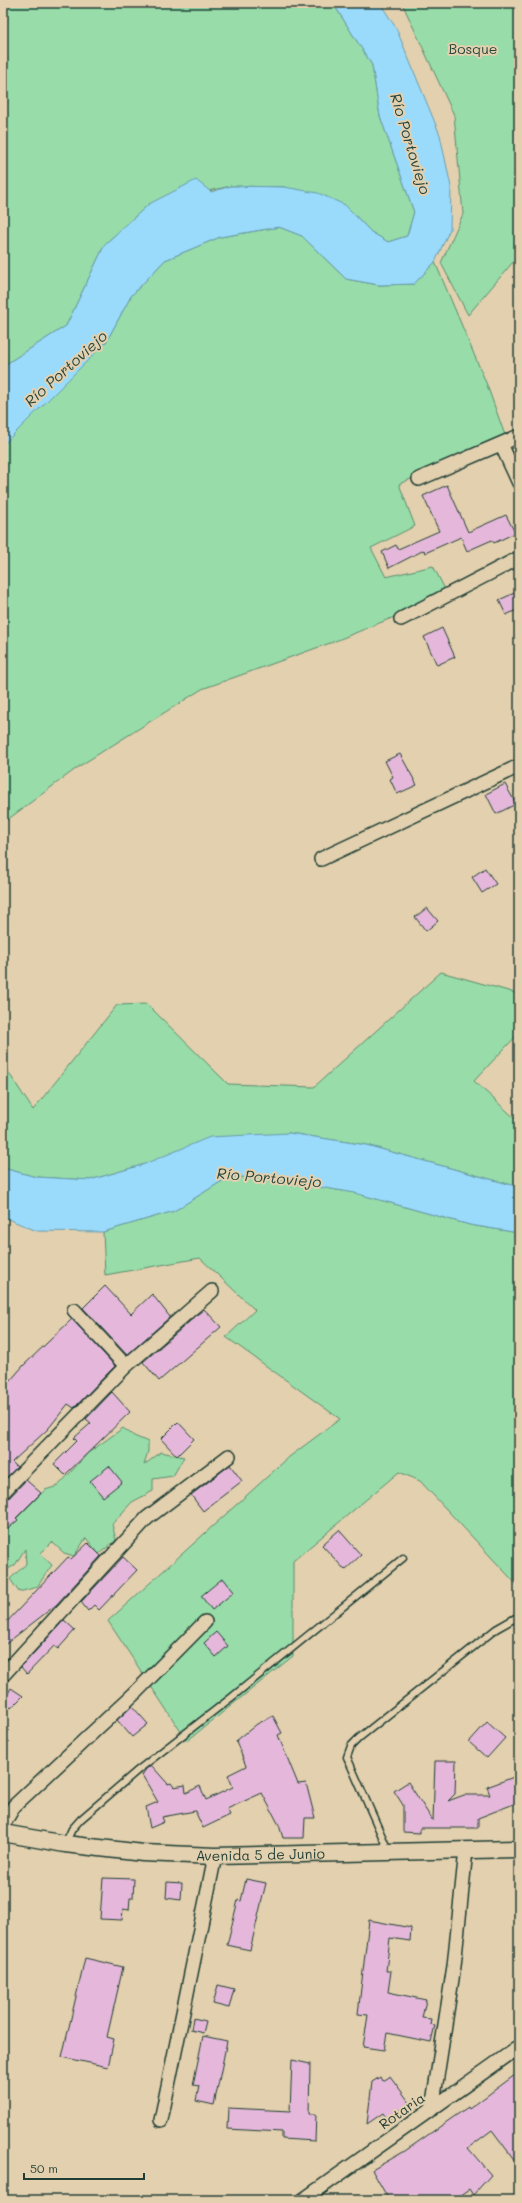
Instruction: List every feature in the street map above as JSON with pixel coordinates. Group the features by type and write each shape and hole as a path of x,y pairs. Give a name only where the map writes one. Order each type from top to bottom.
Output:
{"street":[{"path":"419,479 519,436"},
{"path":"501,444 519,483"},
{"path":"401,619 519,558"},
{"path":"322,859 519,766"},
{"path":"3,1492 126,1366 212,1291"},
{"path":"74,1310 126,1366"},
{"path":"3,1675 147,1518 229,1456"},
{"path":"3,1825 14,1806 135,1693 205,1622"},
{"name":"Avenida 5 de Junio","path":"3,1833 65,1844 143,1853 215,1856 519,1848"},
{"path":"432,2109 454,1966 466,1850"},
{"path":"161,2120 215,1856"},
{"name":"Rotaria","path":"303,2200 519,2047"}],"lane":[{"path":"65,1844 72,1829 81,1819 138,1770 232,1697 403,1558"},
{"path":"389,1852 347,1757 351,1746 359,1738 496,1629 519,1616"}],"green space":[{"path":"3,3 333,3 372,65 380,116 414,212 407,236 388,242 371,232 345,205 284,187 231,186 149,204 105,244 66,326 3,366"},
{"name":"Bosque","path":"402,3 519,3 519,255 468,315 441,263 463,214 454,115"},
{"path":"279,227 302,236 346,279 379,285 414,284 435,262 487,385 506,438 399,484 415,526 371,548 386,577 433,566 448,595 333,642 202,689 81,765 3,823 3,445 106,342 131,296 165,260 220,237"},
{"path":"441,972 519,994 519,1033 474,1081 519,1122 519,1187 366,1145 289,1133 142,1165 90,1180 36,1177 3,1168 3,1064 33,1110 117,1005 147,1004 228,1084 314,1087"},
{"path":"230,1176 284,1181 355,1193 470,1225 519,1233 519,1587 420,1481 399,1472 293,1561 293,1656 187,1741 108,1621 289,1457 340,1419 226,1337 255,1310 200,1258 105,1275 103,1232 174,1211"},
{"path":"123,1428 134,1436 148,1442 148,1451 144,1465 161,1452 184,1457 173,1476 153,1479 153,1491 132,1502 112,1524 116,1540 99,1554 86,1538 74,1556 64,1553 52,1542 40,1554 52,1565 37,1587 19,1592 10,1579 26,1564 25,1549 15,1565 8,1569 3,1563 3,1532 45,1490 58,1486 88,1453"}],"water":[{"name":"Río Portoviejo","path":"333,3 380,3 396,28 440,135 451,187 450,229 435,262 414,284 379,285 346,279 302,236 279,227 220,237 165,260 131,296 106,342 3,445 3,366 66,326 105,244 149,204 196,180 211,192 231,186 284,187 318,193 345,205 371,232 388,242 407,236 414,212 380,116 372,65"},
{"name":"Río Portoviejo","path":"289,1133 366,1145 519,1187 519,1233 470,1225 355,1193 284,1181 230,1176 174,1211 103,1232 37,1231 3,1217 3,1168 36,1177 90,1180 142,1165 210,1137"}],"building":[{"path":"447,485 468,532 506,515 515,533 494,543 492,540 467,551 461,537 425,553 424,550 389,568 382,552 396,545 398,549 439,531 423,496"},
{"path":"519,591 519,609 506,615 499,600"},
{"path":"442,628 455,657 437,665 424,637"},
{"path":"400,754 417,785 397,794 390,779 393,777 385,761"},
{"path":"505,784 516,804 496,814 486,794"},
{"path":"485,868 496,884 482,893 472,877"},
{"path":"427,908 438,921 426,931 415,917"},
{"path":"105,1286 131,1314 152,1294 170,1317 127,1355 83,1308"},
{"path":"204,1309 221,1327 159,1381 143,1362"},
{"path":"72,1319 115,1366 74,1408 68,1404 48,1429 12,1462 17,1467 3,1481 3,1389 23,1366"},
{"path":"112,1392 130,1412 65,1475 54,1464 77,1441 74,1438 91,1423 86,1419"},
{"path":"178,1422 194,1439 177,1456 161,1439"},
{"path":"230,1465 242,1481 203,1511 191,1495"},
{"path":"109,1466 122,1482 103,1497 90,1481"},
{"path":"26,1480 41,1493 16,1518 18,1520 3,1533 3,1500 9,1498"},
{"path":"339,1530 361,1555 345,1570 322,1545"},
{"path":"88,1543 101,1556 56,1605 3,1646 3,1626 68,1557 71,1559"},
{"path":"123,1557 137,1570 99,1610 94,1605 88,1611 81,1602"},
{"path":"223,1578 234,1592 212,1610 201,1596"},
{"path":"64,1620 75,1630 58,1649 54,1646 27,1674 21,1667"},
{"path":"216,1632 228,1646 216,1657 204,1643"},
{"path":"11,1688 23,1696 11,1708 3,1702"},
{"path":"132,1706 148,1724 132,1737 117,1720"},
{"path":"273,1716 282,1733 278,1735 298,1784 306,1783 315,1818 305,1818 304,1838 283,1838 279,1825 262,1793 227,1809 230,1815 203,1828 195,1811 162,1817 164,1822 150,1828 146,1807 158,1802 142,1775 146,1769 151,1765 168,1784 171,1783 174,1787 185,1785 186,1793 200,1786 206,1800 233,1787 228,1775 246,1766 236,1741 257,1724"},
{"path":"487,1722 505,1738 487,1758 469,1742"},
{"path":"435,1761 456,1761 455,1794 448,1801 464,1795 490,1795 487,1787 519,1775 519,1802 478,1818 478,1828 420,1828 420,1833 403,1832 403,1805 394,1791 408,1782 433,1821"},
{"path":"103,1878 134,1879 133,1898 130,1898 129,1910 123,1909 122,1920 100,1919"},
{"path":"246,1879 266,1883 250,1950 227,1945 238,1900 241,1901"},
{"path":"167,1882 182,1883 181,1900 166,1898"},
{"path":"369,1920 411,1928 410,1941 390,1938 386,1971 391,1971 388,1992 426,2000 422,2018 431,2019 430,2024 435,2025 431,2042 387,2033 384,2050 363,2047 368,2015 358,2014"},
{"path":"85,1958 123,1967 107,2037 114,2039 108,2067 62,2057"},
{"path":"218,1985 234,1989 229,2008 213,2004"},
{"path":"193,2018 206,2021 203,2033 191,2030"},
{"path":"203,2036 227,2041 214,2105 196,2101 199,2086 193,2085"},
{"path":"292,2060 310,2064 309,2114 316,2114 315,2141 282,2139 282,2132 227,2129 228,2108 290,2111"},
{"path":"519,2072 519,2166 492,2130 468,2148 491,2175 473,2195 469,2189 453,2200 389,2200 372,2170 405,2151 468,2107 469,2109"},
{"path":"390,2076 410,2103 388,2120 383,2113 367,2124 372,2082 380,2077 382,2081"}]}
